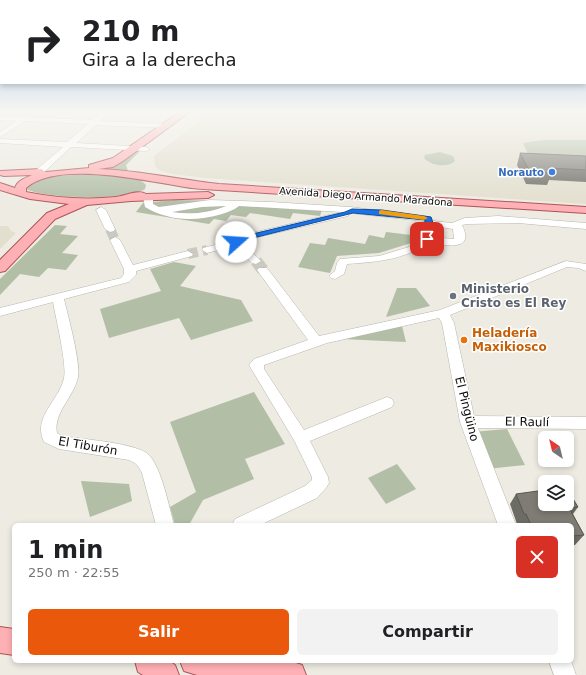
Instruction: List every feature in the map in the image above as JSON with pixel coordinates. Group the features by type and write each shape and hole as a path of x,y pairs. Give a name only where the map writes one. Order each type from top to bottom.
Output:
{"main road":[{"path":"143,167 157,142"},
{"path":"143,167 165,142"},
{"path":"26,241 36,226 39,210 20,187 25,182 43,173 100,166 119,159 143,167"},
{"path":"2,173 90,171 105,167 119,159"},
{"path":"132,198 145,193 151,188 143,167"},
{"name":"Avenida Diego Armando Maradona","path":"90,171 143,167 172,181 244,188 586,210"},
{"path":"0,186 26,195 101,205"},
{"name":"Avenida Diego Armando Maradona","path":"101,205 132,198 221,195 351,206 425,207 586,217"},
{"path":"0,268 51,216 77,205 101,205"},
{"path":"0,640 12,642"},
{"path":"208,663 292,675"}],"street":[{"path":"27,142 71,145 143,167"},
{"path":"43,173 74,142"},
{"path":"148,197 147,203 155,210 214,203 351,206 457,226"},
{"path":"101,205 110,229"},
{"path":"280,205 293,212 303,223"},
{"path":"207,250 236,242 247,237 347,213 351,206"},
{"path":"425,207 429,221 427,239"},
{"path":"335,276 340,272 344,261 380,259 413,249 427,239 457,242 459,241 456,224 462,221 484,219 586,226"},
{"path":"0,312 121,281 130,275 130,269 115,240"},
{"path":"236,242 260,265 316,341"},
{"path":"130,269 188,254"},
{"path":"245,523 311,492 317,488 320,483 320,477 301,438 258,370 256,365 259,362 316,341 443,313 566,264 580,265 586,268"},
{"name":"El Tiburón","path":"58,298 72,377 49,420 48,426 50,437 59,442 130,453 138,456 144,461 148,471 164,523"},
{"name":"El Pingüino","path":"443,313 448,323 468,422 506,523"},
{"path":"301,438 387,403"},
{"name":"El Raulí","path":"468,422 586,423"},
{"path":"561,663 565,675"}],"shaded area":[{"path":"171,142 586,142 586,204 206,178 160,171 155,166 154,156"},
{"path":"0,226 8,226 11,231 16,233 0,249"}],"green space":[{"path":"586,142 586,156 528,154 523,143"},
{"path":"135,150 141,150 126,165 128,171 107,169"},
{"path":"440,152 453,156 455,161 448,165 440,165 431,163 424,158 425,155"},
{"path":"89,174 128,177 142,181 146,185 145,189 136,193 105,197 68,197 50,195 26,189 26,186 44,177"},
{"path":"174,200 237,201 323,206 320,216 293,213 290,219 250,213 246,217 231,215 226,221 214,219 209,224 136,212 143,203"},
{"path":"55,225 67,226 60,234 78,236 62,253 78,255 66,270 48,268 39,277 20,274 0,295 0,279"},
{"path":"386,232 411,235 411,243 379,253 337,256 330,273 298,267 310,243 325,245 328,238 365,244 369,235 384,238"},
{"path":"174,262 196,266 180,286 241,300 253,321 191,340 179,318 109,338 100,309 161,291 150,269"},
{"path":"397,288 416,288 430,306 386,317"},
{"path":"402,326 406,342 342,339"},
{"path":"254,392 285,444 245,459 254,479 203,500 190,523 174,523 170,507 196,492 170,422"},
{"path":"507,429 525,465 487,469 472,432"},
{"path":"397,464 416,489 386,504 368,478"},
{"path":"81,481 129,484 132,501 90,517"}],"building":[{"path":"520,153 586,156 586,170 549,168 552,173 530,172"},
{"path":"538,491 538,511 571,511 584,535 574,536 574,523 530,523 526,514 524,514 516,494"},
{"path":"574,500 578,507 574,507"}],"tunnel":[{"path":"110,229 115,240"},
{"path":"188,254 207,250"},
{"path":"256,261 263,270"}],"slow traffic":[{"path":"381,212 424,218"}],"place":[{"name":"Norauto","path":"552,172"},
{"name":"Ministerio Cristo es El Rey","path":"453,296"},
{"name":"Heladería Maxikiosco","path":"464,340"}],"route":[{"path":"236,242 243,238 347,213 352,210 428,218 429,223 427,239"}]}
